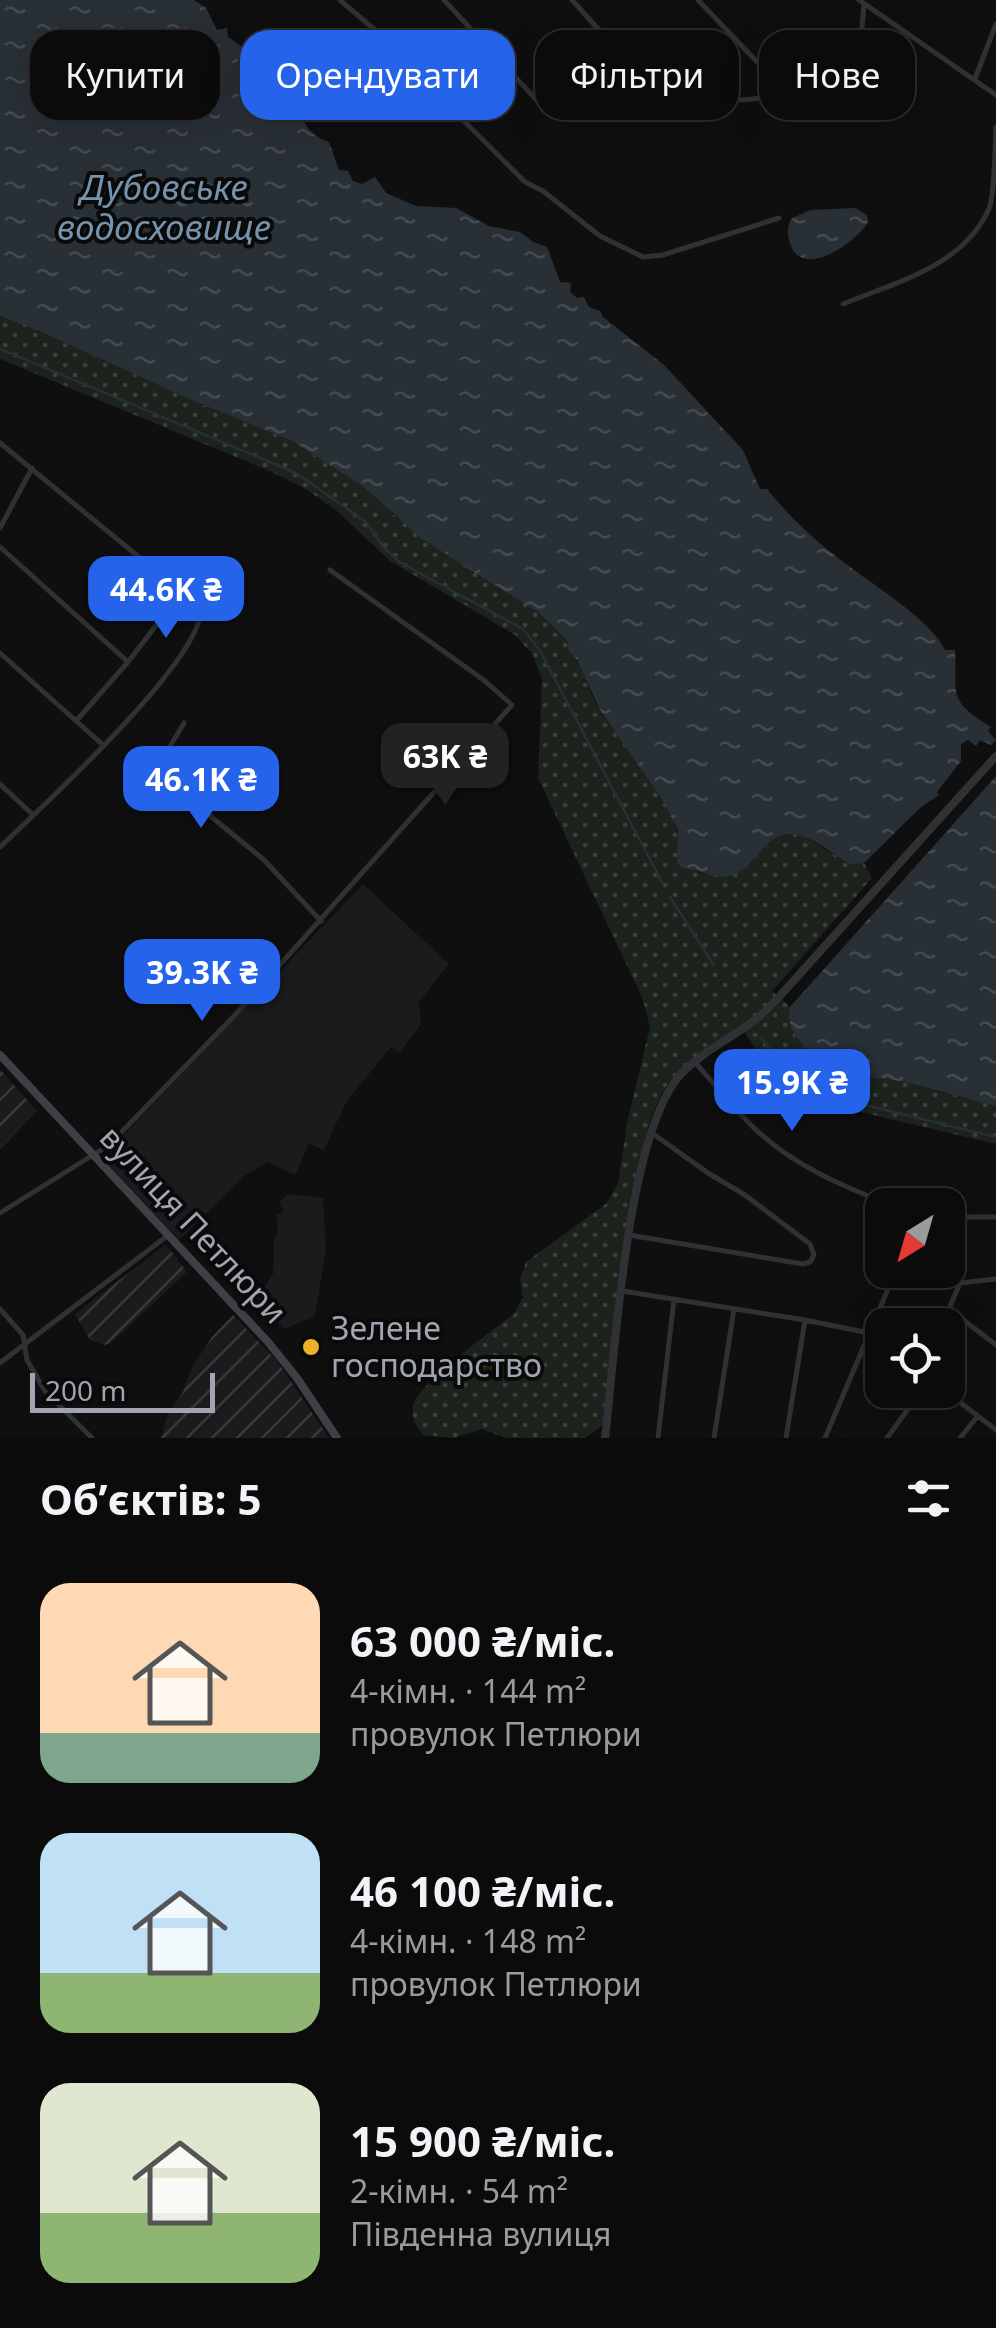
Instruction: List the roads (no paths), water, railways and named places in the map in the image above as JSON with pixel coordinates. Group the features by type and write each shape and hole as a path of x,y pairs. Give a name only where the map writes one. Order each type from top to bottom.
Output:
{"main road":[{"name":"вулиця Петлюри","path":"0,1056 268,1342 337,1438"}],"street":[{"path":"340,0 388,41 525,182 543,190 600,236 634,254 657,256 779,218"},
{"path":"444,0 535,98"},
{"path":"572,0 600,30"},
{"path":"698,0 759,64"},
{"path":"860,30 862,2"},
{"path":"862,2 996,94"},
{"path":"975,79 996,24"},
{"path":"843,304 950,257 966,245 993,212 996,126"},
{"path":"0,444 198,600 200,616 162,681 0,848"},
{"path":"0,528 32,468"},
{"path":"0,547 128,662"},
{"path":"0,1214 122,1131 320,921 512,705 485,681 330,570"},
{"path":"76,720 128,662 177,598"},
{"path":"0,653 104,745"},
{"path":"184,723 166,753 193,802 263,859 320,921"},
{"path":"606,1438 629,1235 652,1133 670,1088 694,1062 752,1022 779,997 996,756"},
{"path":"0,784 32,814"},
{"path":"694,1062 756,1130 826,1178 865,1194"},
{"path":"629,1235 803,1264 814,1256 810,1244 652,1133"},
{"path":"965,1217 996,1217"},
{"path":"0,1362 170,1234"},
{"path":"996,1279 960,1283 950,1309 996,1345"},
{"path":"622,1291 865,1332"},
{"path":"658,1438 674,1299"},
{"path":"0,1309 26,1342 27,1360 46,1392 92,1438"},
{"path":"714,1438 734,1309"},
{"path":"786,1438 805,1320"},
{"path":"825,1438 865,1345"},
{"path":"965,1406 996,1430"},
{"path":"887,1438 909,1408"},
{"path":"960,1438 978,1416"}],"water":[{"name":"Дубовське водосховище","path":"0,0 194,0 206,8 217,30 227,28 228,37 240,45 240,120 302,120 313,133 329,142 339,170 348,171 353,181 362,184 375,177 386,193 416,206 456,208 489,226 520,232 547,247 560,282 571,283 570,292 577,298 584,297 589,307 600,311 664,365 743,450 760,489 767,489 825,547 915,615 945,650 955,650 960,702 991,727 988,731 996,740 991,745 980,740 976,746 968,740 961,744 961,761 937,792 939,795 921,807 864,863 851,865 811,840 790,834 769,843 735,874 715,876 682,868 677,863 678,831 664,802 600,710 567,640 538,612 422,539 361,485 292,441 0,316"},
{"path":"855,208 867,215 868,222 841,248 816,259 796,254 788,236 791,219 810,210"},
{"path":"996,776 996,1106 899,1081 853,1074 819,1058 792,1030 790,1007"}],"waterway":[{"path":"0,349 296,473 366,522 384,548 401,563 523,629 540,651 663,884"},
{"path":"670,897 714,965"},
{"path":"761,1037 791,1075 861,1104 996,1137"}],"place":[{"name":"Зелене господарство","path":"311,1347"}]}
